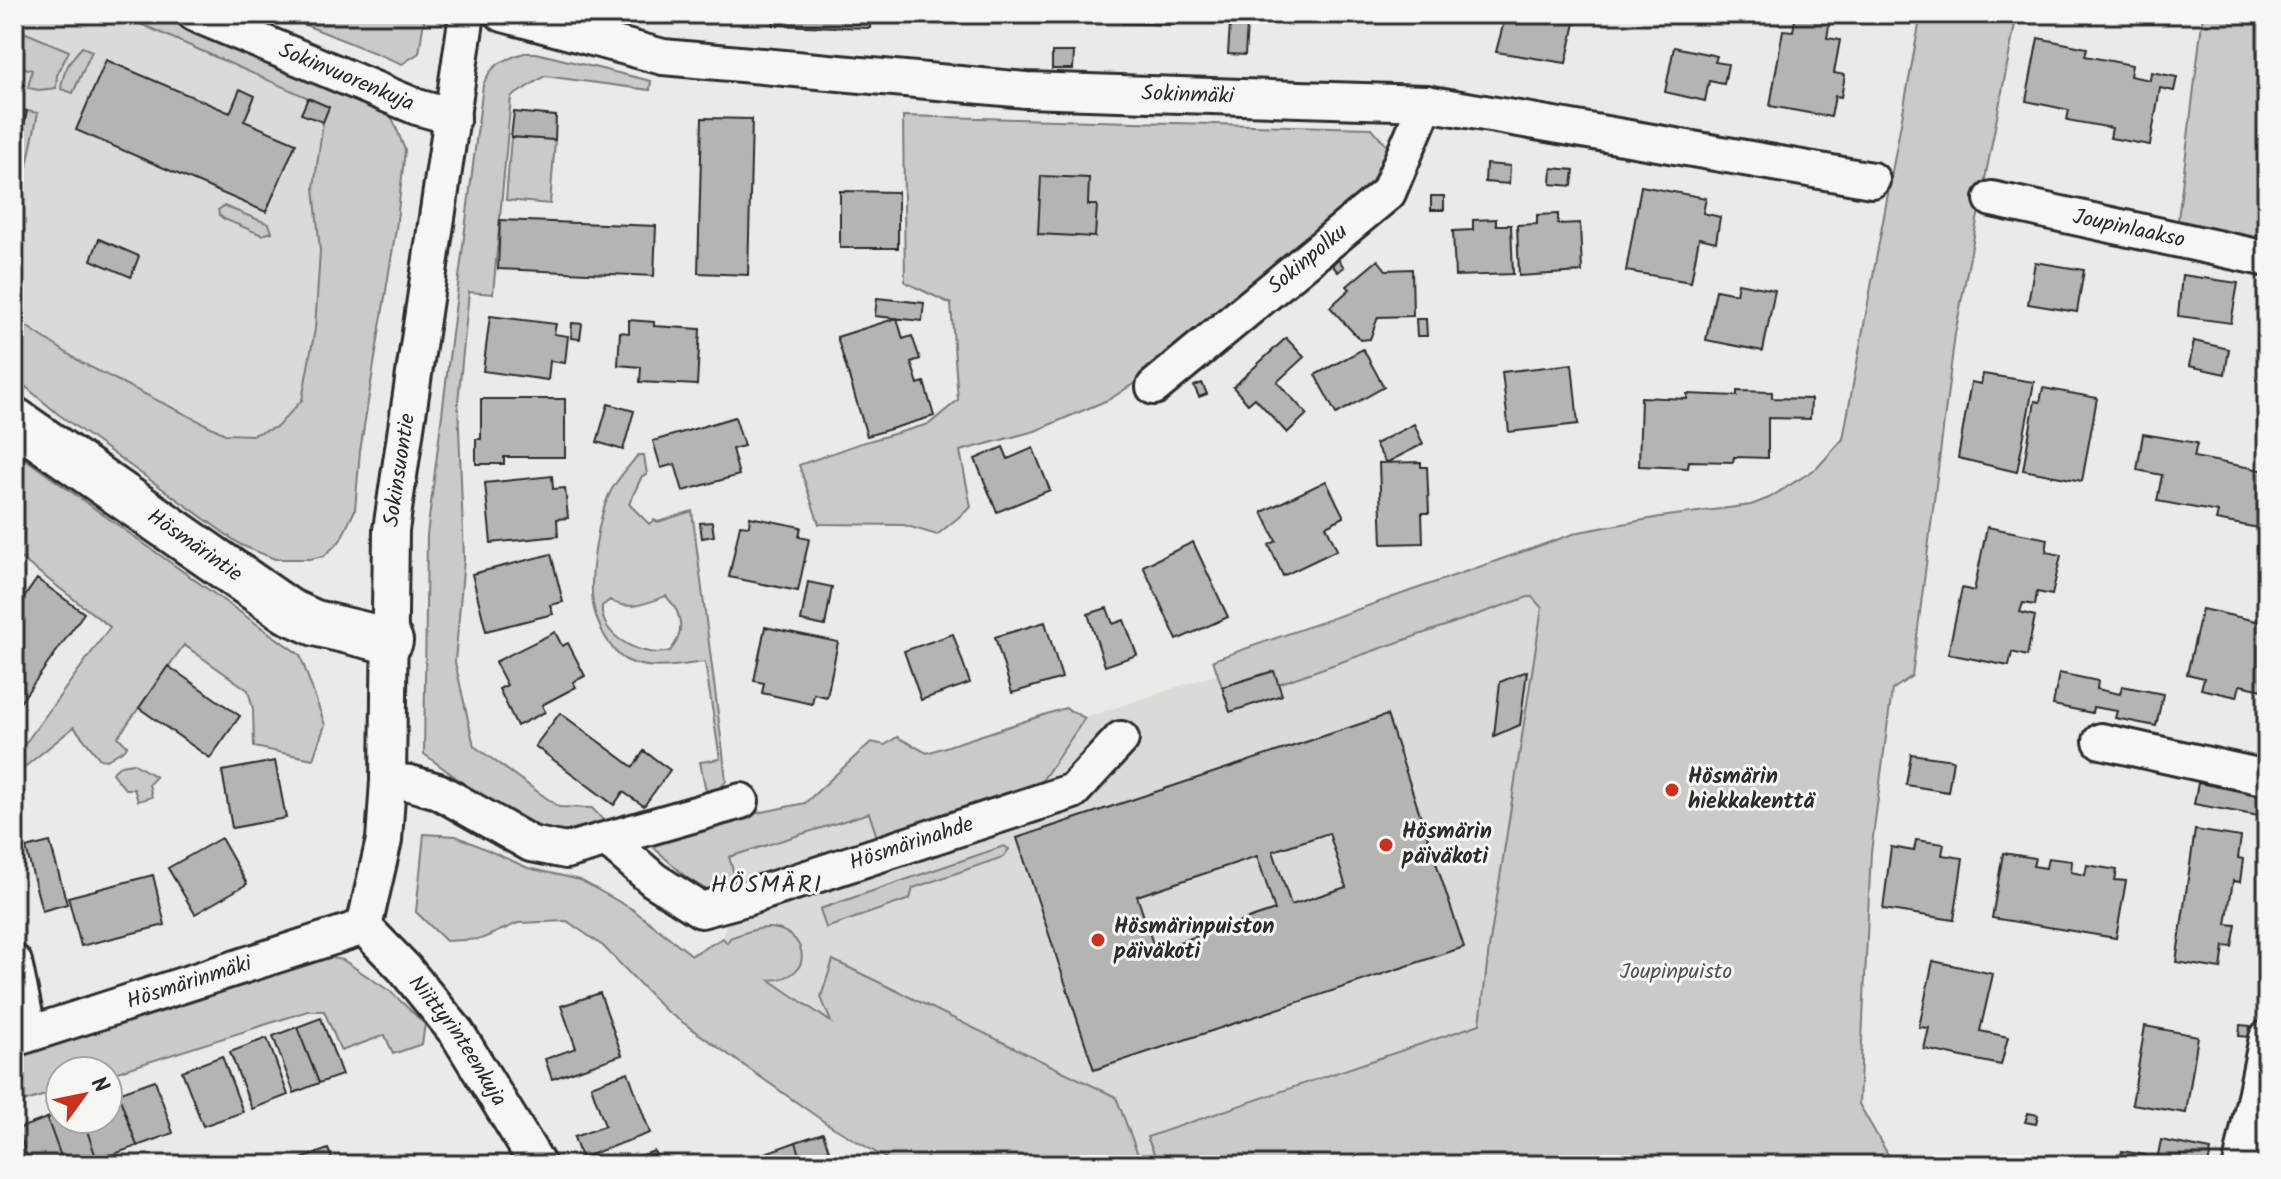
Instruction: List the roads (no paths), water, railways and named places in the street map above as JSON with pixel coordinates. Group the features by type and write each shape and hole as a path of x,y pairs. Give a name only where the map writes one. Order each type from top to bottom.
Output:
{"street":[{"name":"Sokinvuorenkuja","path":"195,14 417,107 453,117"},
{"name":"Sokinsuontie","path":"364,927 384,840 388,781 391,530 467,14"},
{"name":"Sokinmäki","path":"503,14 663,57 1026,90 1426,103 1872,180"},
{"name":"Sokinpolku","path":"1154,387 1388,193 1426,103"},
{"name":"Joupinlaakso","path":"1992,199 2267,259"},
{"name":"Hösmärintie","path":"14,420 288,611 315,623 390,641"},
{"name":"Hösmärinahde","path":"609,841 654,880 701,910 1073,791 1121,739"},
{"path":"2101,741 2267,778"},
{"path":"388,781 438,791 531,844 566,851 741,801"},
{"name":"Hösmärinmäki","path":"22,1036 364,927"},
{"name":"Niittyrinteenkuja","path":"364,927 404,968 457,1033 538,1165"},
{"path":"14,962 22,1036"},
{"path":"2241,1165 2267,1038"}],"place":[{"name":"Hösmärin hiekkakenttä","path":"1672,790"},
{"name":"Hösmärin päiväkoti","path":"1386,845"},
{"name":"Hösmärinpuiston päiväkoti","path":"1098,940"}],"district":[{"name":"HÖSMÄRI","path":"767,885"}],"park label":[{"name":"Joupinpuisto","path":"1676,972"}]}
